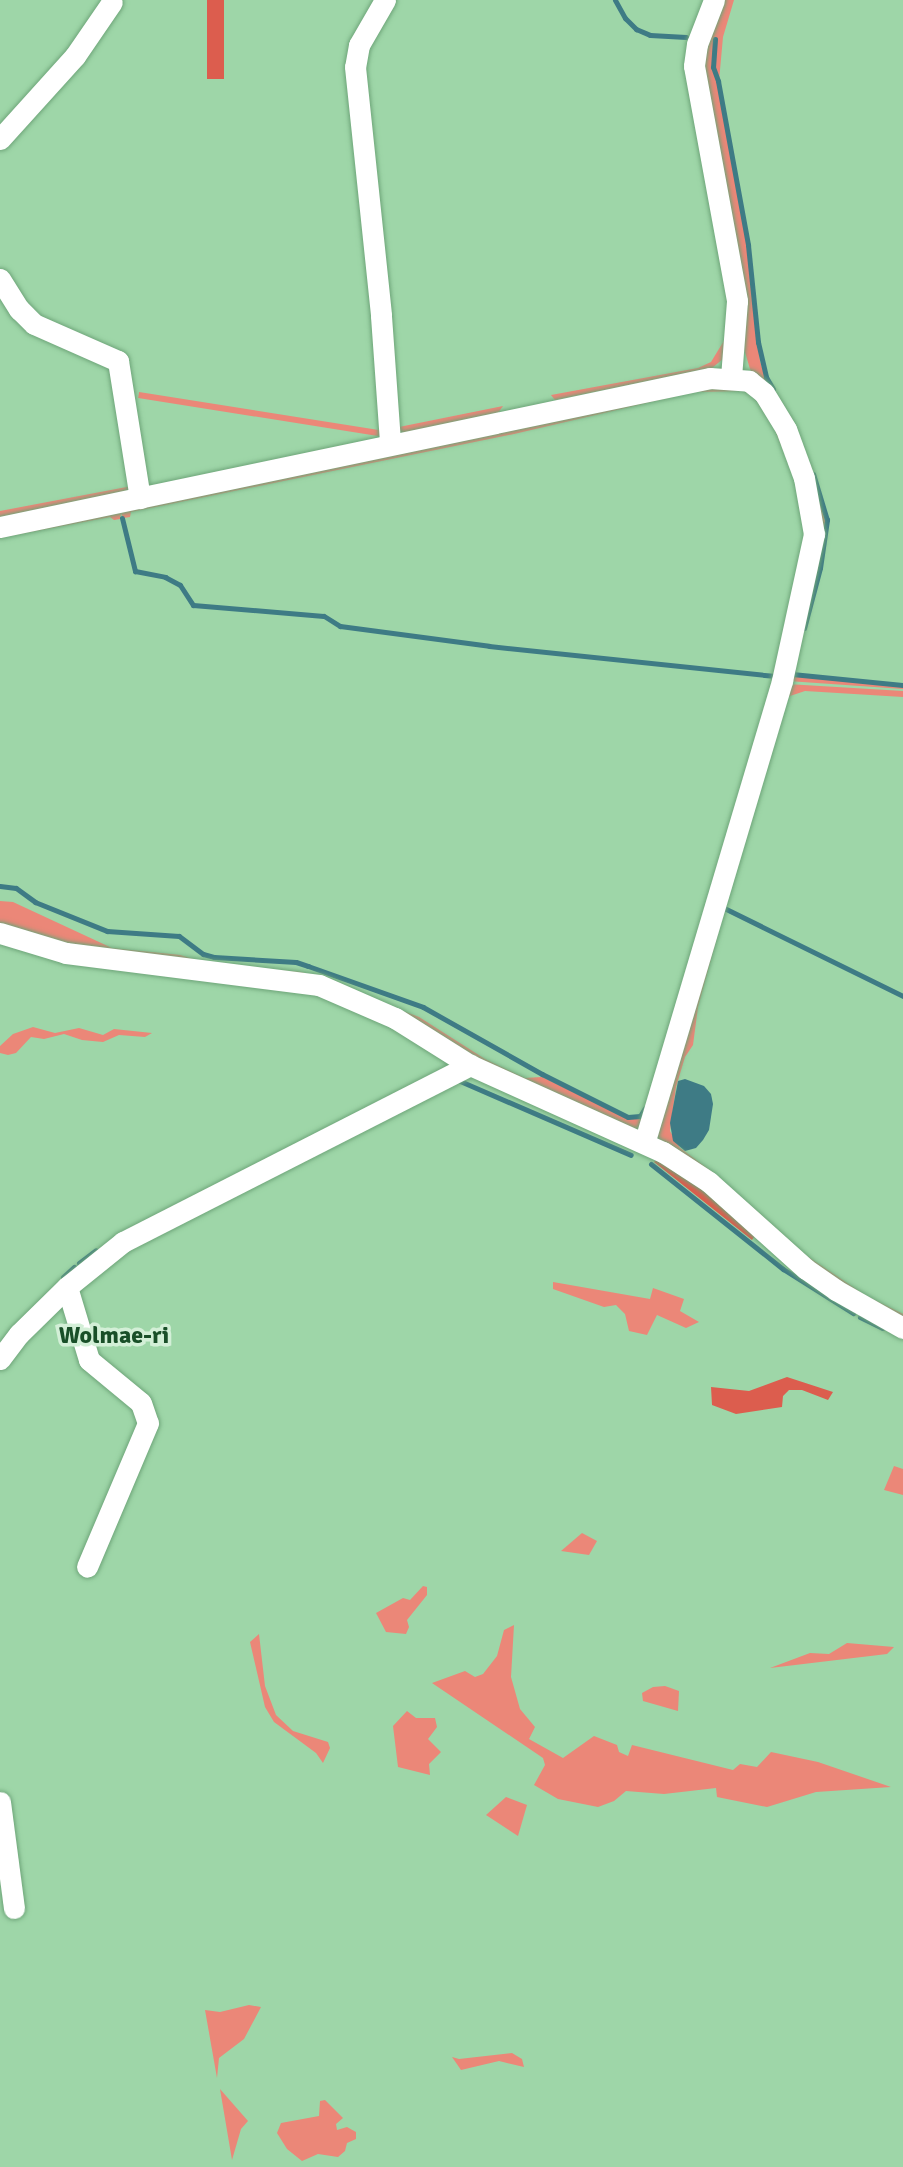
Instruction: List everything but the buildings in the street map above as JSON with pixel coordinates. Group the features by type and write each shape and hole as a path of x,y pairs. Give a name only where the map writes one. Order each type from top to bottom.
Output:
{"street":[{"path":"385,0 359,45 355,67 381,316 390,443"},
{"path":"714,0 697,44 694,66 737,301 731,377"},
{"path":"0,139 75,56 112,2"},
{"path":"0,279 19,309 34,324 86,344 118,361 140,498"},
{"path":"0,527 390,443 710,379 731,377 749,381 764,393 786,429 804,478 814,534 782,681 645,1142"},
{"path":"0,933 66,953 319,985 395,1018 470,1065 645,1142 709,1182 816,1276 903,1328"},
{"path":"0,1359 19,1334 67,1287 123,1242 380,1114 470,1065"},
{"path":"67,1287 89,1360 141,1403 148,1423 87,1567"},
{"path":"0,1802 13,1908"}],"shaded area":[{"path":"207,0 224,0 224,79 207,79"},
{"path":"718,0 734,0 723,37 719,81 714,67 716,39 712,67 717,81 747,246 760,361 765,378 811,473 825,521 819,567 791,674 903,685 903,689 788,681 816,531 750,369 742,342 701,63"},
{"path":"725,339 723,359 712,368 555,400 551,395 698,368 711,362"},
{"path":"732,382 748,386 756,393 783,433 800,476 809,537 802,580 775,690 691,977 641,1131 619,1127 476,1065 397,1018 320,984 297,978 66,948 0,927 0,901 13,902 112,948 180,955 211,964 302,972 419,1017 485,1059 525,1078 542,1077 629,1119 643,1116 776,676 807,534 799,492 782,441 755,398 744,391 694,392 514,434 131,512 130,517 123,518 121,513 120,519 114,520 110,517 0,538 0,530 708,383"},
{"path":"139,392 385,431 384,437 138,398"},
{"path":"503,406 498,413 401,434 399,427"},
{"path":"132,486 133,491 0,517 0,511"},
{"path":"787,684 903,691 903,697 805,691 787,697 781,705 755,793 758,797 720,906 721,923 698,1007 693,1045 685,1057 676,1087 670,1131 680,1148 714,1173 807,1256 865,1295 903,1314 903,1322 809,1266 712,1180 664,1149 657,1138 655,1128 775,709"},
{"path":"33,1027 55,1033 79,1028 103,1035 114,1029 152,1033 145,1037 119,1035 103,1042 82,1040 64,1034 44,1039 31,1037 16,1053 0,1053 0,1046 13,1034"},
{"path":"659,1157 706,1186 757,1233 752,1240 654,1162"},
{"path":"553,1282 650,1299 653,1288 684,1299 680,1311 699,1322 686,1328 657,1315 647,1335 629,1331 625,1314 616,1305 604,1307 553,1289"},
{"path":"787,1377 833,1392 828,1400 802,1390 789,1390 783,1396 782,1407 736,1414 712,1405 711,1387 749,1391"},
{"path":"894,1466 903,1469 903,1495 884,1490"},
{"path":"582,1533 597,1541 589,1555 561,1551"},
{"path":"423,1586 427,1587 427,1595 407,1620 409,1627 406,1634 386,1632 376,1613 403,1598 410,1600"},
{"path":"514,1625 511,1677 520,1709 535,1727 529,1739 563,1758 594,1736 617,1745 619,1752 628,1756 632,1745 733,1770 740,1764 757,1767 771,1752 818,1762 891,1787 816,1792 767,1807 717,1797 716,1788 664,1794 626,1791 614,1801 598,1807 558,1799 534,1785 545,1765 543,1758 432,1683 465,1671 475,1677 483,1674 497,1656 504,1630"},
{"path":"259,1634 265,1686 276,1715 293,1731 328,1742 330,1748 323,1763 316,1753 274,1722 265,1707 250,1642"},
{"path":"847,1643 894,1647 887,1654 770,1668 810,1653 829,1654"},
{"path":"665,1686 679,1691 678,1711 643,1701 642,1693 653,1687"},
{"path":"407,1711 416,1718 435,1718 437,1727 428,1739 441,1752 429,1764 430,1775 398,1767 393,1726"},
{"path":"506,1797 527,1805 518,1836 486,1815"},
{"path":"249,2005 261,2007 244,2039 219,2058 217,2078 205,2010 220,2012"},
{"path":"512,2053 522,2059 524,2067 499,2061 461,2070 452,2057 459,2059"},
{"path":"220,2089 248,2121 241,2129 232,2160"},
{"path":"325,2100 343,2118 336,2124 337,2130 347,2127 356,2132 356,2139 347,2143 345,2151 338,2157 318,2154 302,2161 287,2149 277,2133 281,2123 319,2116 320,2101"}],"water":[{"path":"685,1079 704,1086 711,1094 713,1104 709,1130 696,1148 685,1151 673,1141 670,1123 678,1081"}],"waterway":[{"path":"615,0 625,18 636,29 650,35 686,37"},
{"path":"715,39 713,67 718,81 748,245 758,342 766,377 773,389"},
{"path":"804,628 820,568 827,520 813,474"},
{"path":"122,518 135,571 165,577 180,585 193,605 324,616 340,626 489,646 775,676"},
{"path":"793,671 792,674 903,685"},
{"path":"0,886 16,888 35,902 107,931 179,936 203,954 214,957 296,962 308,966 423,1007 542,1074 628,1117 640,1116 645,1108"},
{"path":"720,906 903,996"},
{"path":"460,1081 631,1155"},
{"path":"651,1164 783,1269 853,1313"},
{"path":"79,1263 96,1250"},
{"path":"63,1277 74,1267"},
{"path":"860,1317 883,1328"}],"district":[{"name":"Wolmae-ri","path":"114,1336"}]}
